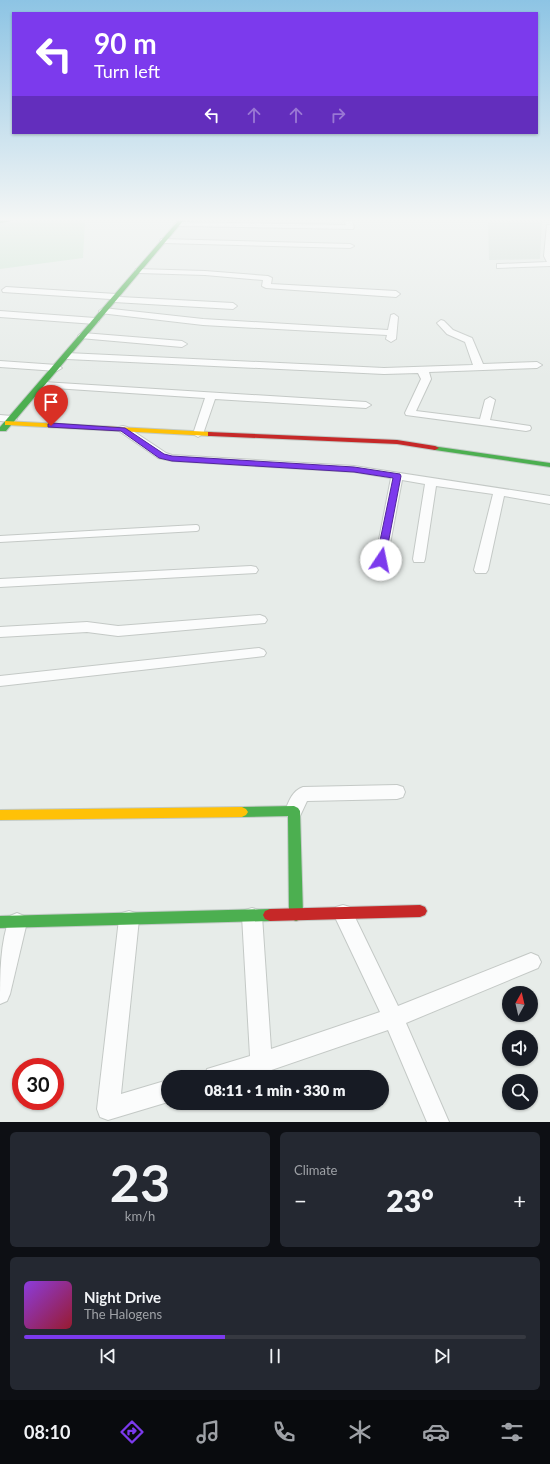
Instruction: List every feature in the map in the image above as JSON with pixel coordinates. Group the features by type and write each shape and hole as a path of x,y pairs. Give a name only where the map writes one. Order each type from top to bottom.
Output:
{"street":[{"path":"0,432 7,420 43,385 136,273"},
{"path":"139,273 196,281"},
{"path":"210,273 268,278 266,286 396,294"},
{"path":"6,290 234,306"},
{"path":"0,306 47,310 42,317"},
{"path":"103,311 203,322 392,336 394,317"},
{"path":"0,314 95,321"},
{"path":"441,323 450,332 469,340 479,367"},
{"path":"83,336 182,344"},
{"path":"66,356 384,371 537,365"},
{"path":"0,364 57,368"},
{"path":"420,369 425,374 426,379 410,413 526,428"},
{"path":"43,385 366,405"},
{"path":"198,434 211,395"},
{"path":"484,423 490,400"},
{"path":"7,420 198,434 397,442 550,465"},
{"path":"123,429 162,456 172,458 354,469 550,500"},
{"path":"381,560 397,476"},
{"path":"419,558 430,482"},
{"path":"481,570 499,492"},
{"path":"0,583 250,570"},
{"path":"0,632 87,627 118,631 260,620"},
{"path":"0,681 259,653"},
{"path":"296,915 294,811 299,798 303,794 397,792"},
{"path":"0,815 294,811"},
{"path":"0,994 8,922 420,911"},
{"path":"343,913 393,1018 438,1122"},
{"path":"252,916 261,1063"},
{"path":"129,919 108,1109 161,1093"},
{"path":"238,1070 393,1018 531,962"}],"lane":[{"path":"0,538 196,528"}],"traffic: fast":[{"path":"3,429 136,273"},
{"path":"435,448 550,465"},
{"path":"242,812 294,811 296,915"},
{"path":"0,922 270,915"}],"traffic: slow":[{"path":"8,423 211,434"},
{"path":"0,815 242,812"}],"traffic: jam":[{"path":"211,434 397,442 435,448"},
{"path":"270,915 420,911"}],"route":[{"path":"51,426 123,429 162,456 172,458 251,464 354,469 397,476 381,560"}]}
